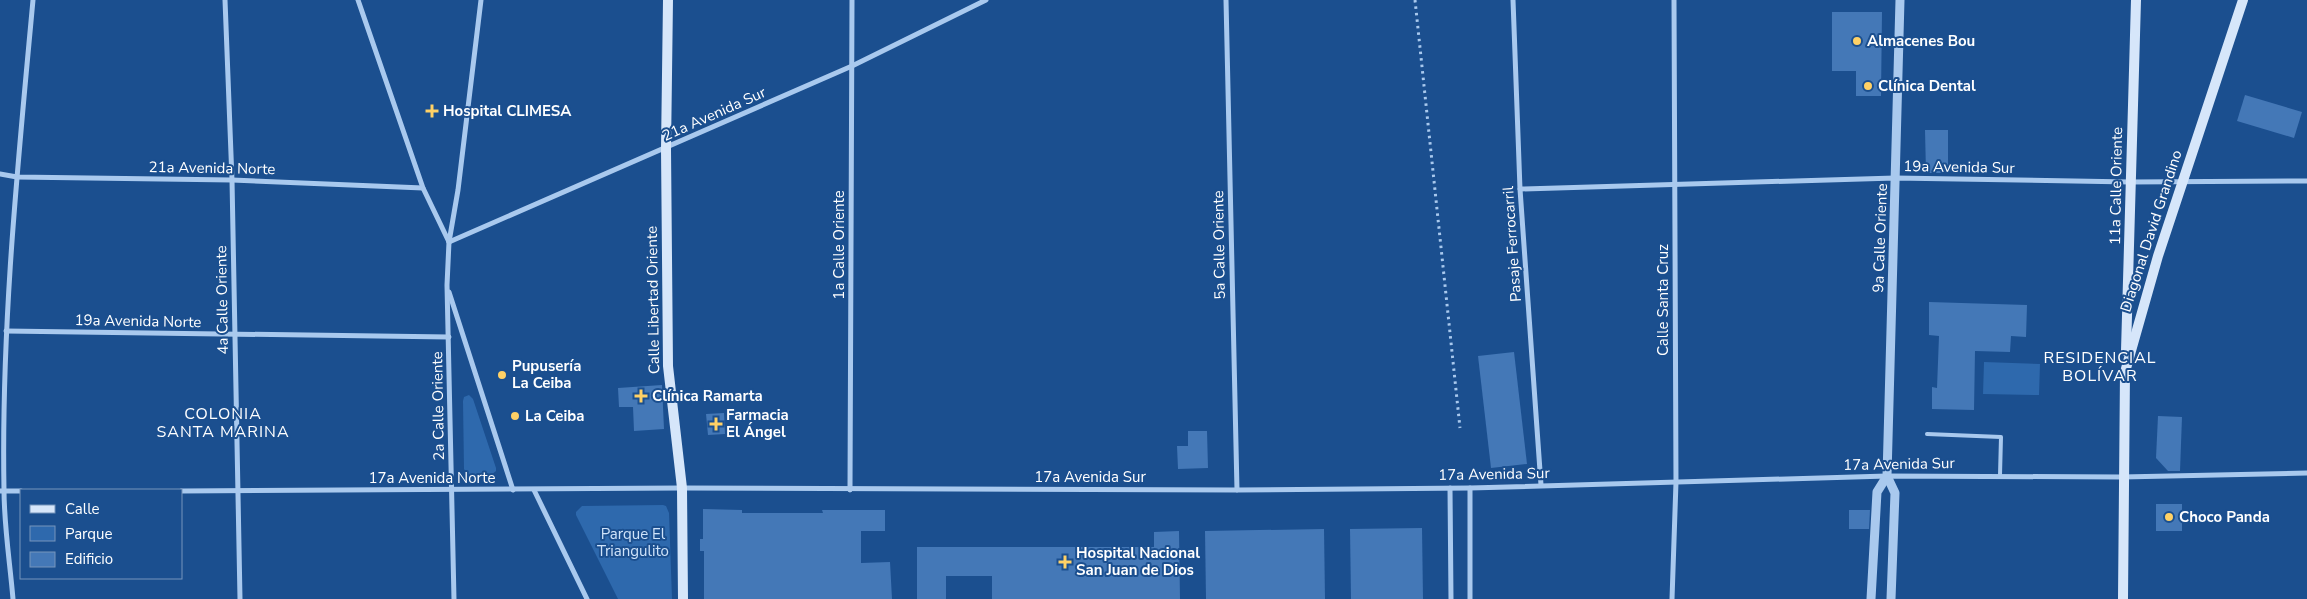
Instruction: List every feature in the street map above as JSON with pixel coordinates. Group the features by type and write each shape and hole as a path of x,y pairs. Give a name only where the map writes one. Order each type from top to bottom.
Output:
{"main road":[{"name":"Calle Libertad Oriente","path":"668,0 666,149 668,366 682,488 683,599"},
{"name":"11a Calle Oriente","path":"2125,372 2136,0"},
{"name":"Diagonal David Grandino","path":"2122,476 2125,372 2146,295 2243,0"},
{"path":"2122,476 2123,599"}],"street":[{"path":"13,599 2,491 6,331 17,177 33,0"},
{"name":"4a Calle Oriente","path":"225,0 236,335 236,492 240,599"},
{"path":"358,0 423,188 450,242"},
{"name":"2a Calle Oriente","path":"454,599 450,337 447,285 450,242 458,190 480,0"},
{"name":"1a Calle Oriente","path":"850,490 852,0"},
{"name":"21a Avenida Sur","path":"450,242 852,66 986,0"},
{"name":"5a Calle Oriente","path":"1226,0 1236,490"},
{"name":"Pasaje Ferrocarril","path":"1513,0 1520,189 1541,485"},
{"name":"Calle Santa Cruz","path":"1672,599 1676,482 1674,0"},
{"name":"9a Calle Oriente","path":"1871,599 1877,492 1886,476 1900,0"},
{"name":"21a Avenida Norte","path":"0,174 17,177 232,180 423,188"},
{"name":"19a Avenida Sur","path":"1520,189 1676,186 1895,178 2130,182 2307,181"},
{"path":"447,285 513,490"},
{"name":"19a Avenida Norte","path":"6,331 450,337"},
{"name":"17a Avenida Sur","path":"682,488 850,490 1470,488 1886,476 2122,476 2307,473"},
{"name":"9a Calle Oriente","path":"1886,476 1895,493 1891,599"},
{"name":"17a Avenida Norte","path":"182,491 682,488"},
{"path":"1450,488 1450,599"},
{"path":"1470,488 1470,599"},
{"path":"534,490 587,599"},
{"path":"2,491 20,491"}],"lane":[{"path":"1927,434 2001,437 2000,475"}],"path":[{"path":"1414,0 1460,428"}],"green space":[{"path":"1984,362 2040,364 2039,395 1983,394"},
{"path":"469,395 473,399 496,468 496,471 491,475 467,474 464,469 463,401 464,397"},
{"name":"Parque El Triangulito","path":"582,506 666,506 669,513 672,599 618,599 576,512"}],"building":[{"name":"Almacenes Bou","path":"1832,12 1882,12 1881,96 1856,96 1856,71 1832,71"},
{"path":"2245,95 2302,112 2294,138 2237,121"},
{"path":"1925,130 1948,130 1948,173 1926,173"},
{"path":"1929,302 2027,305 2026,337 2011,336 2010,352 1975,351 1974,410 1932,409 1932,387 1937,388 1939,336 1929,335"},
{"path":"1514,352 1527,464 1491,468 1478,356"},
{"path":"662,385 664,429 634,431 633,407 619,407 618,388"},
{"name":"Farmacia El Ángel","path":"724,413 725,434 708,435 706,414"},
{"path":"2158,416 2182,417 2180,471 2168,471 2156,458"},
{"path":"1188,431 1207,431 1208,468 1178,469 1177,446 1188,446"},
{"name":"Choco Panda","path":"2156,504 2182,504 2182,531 2156,531"},
{"path":"703,509 742,510 742,513 823,513 822,510 885,510 885,531 861,531 861,563 890,562 892,599 704,599 704,551 700,551 700,539 703,539"},
{"path":"1849,510 1870,510 1869,529 1849,529"},
{"path":"1422,528 1423,599 1351,599 1350,529"},
{"path":"1324,529 1325,599 1206,599 1205,531"},
{"path":"1179,531 1180,599 992,599 992,576 946,576 946,599 917,599 917,547 1154,547 1154,532"}],"place":[{"name":"Almacenes Bou","path":"1857,41"},
{"name":"Clínica Dental","path":"1868,86"},
{"name":"Hospital CLIMESA","path":"432,111"},
{"name":"Pupusería La Ceiba","path":"502,375"},
{"name":"Clínica Ramarta","path":"641,396"},
{"name":"La Ceiba","path":"515,416"},
{"name":"Farmacia El Ángel","path":"716,424"},
{"name":"Choco Panda","path":"2169,517"},
{"name":"Hospital Nacional San Juan de Dios","path":"1065,562"}],"district":[{"name":"RESIDENCIAL BOLÍVAR","path":"2100,366"},
{"name":"COLONIA SANTA MARINA","path":"223,422"}]}
